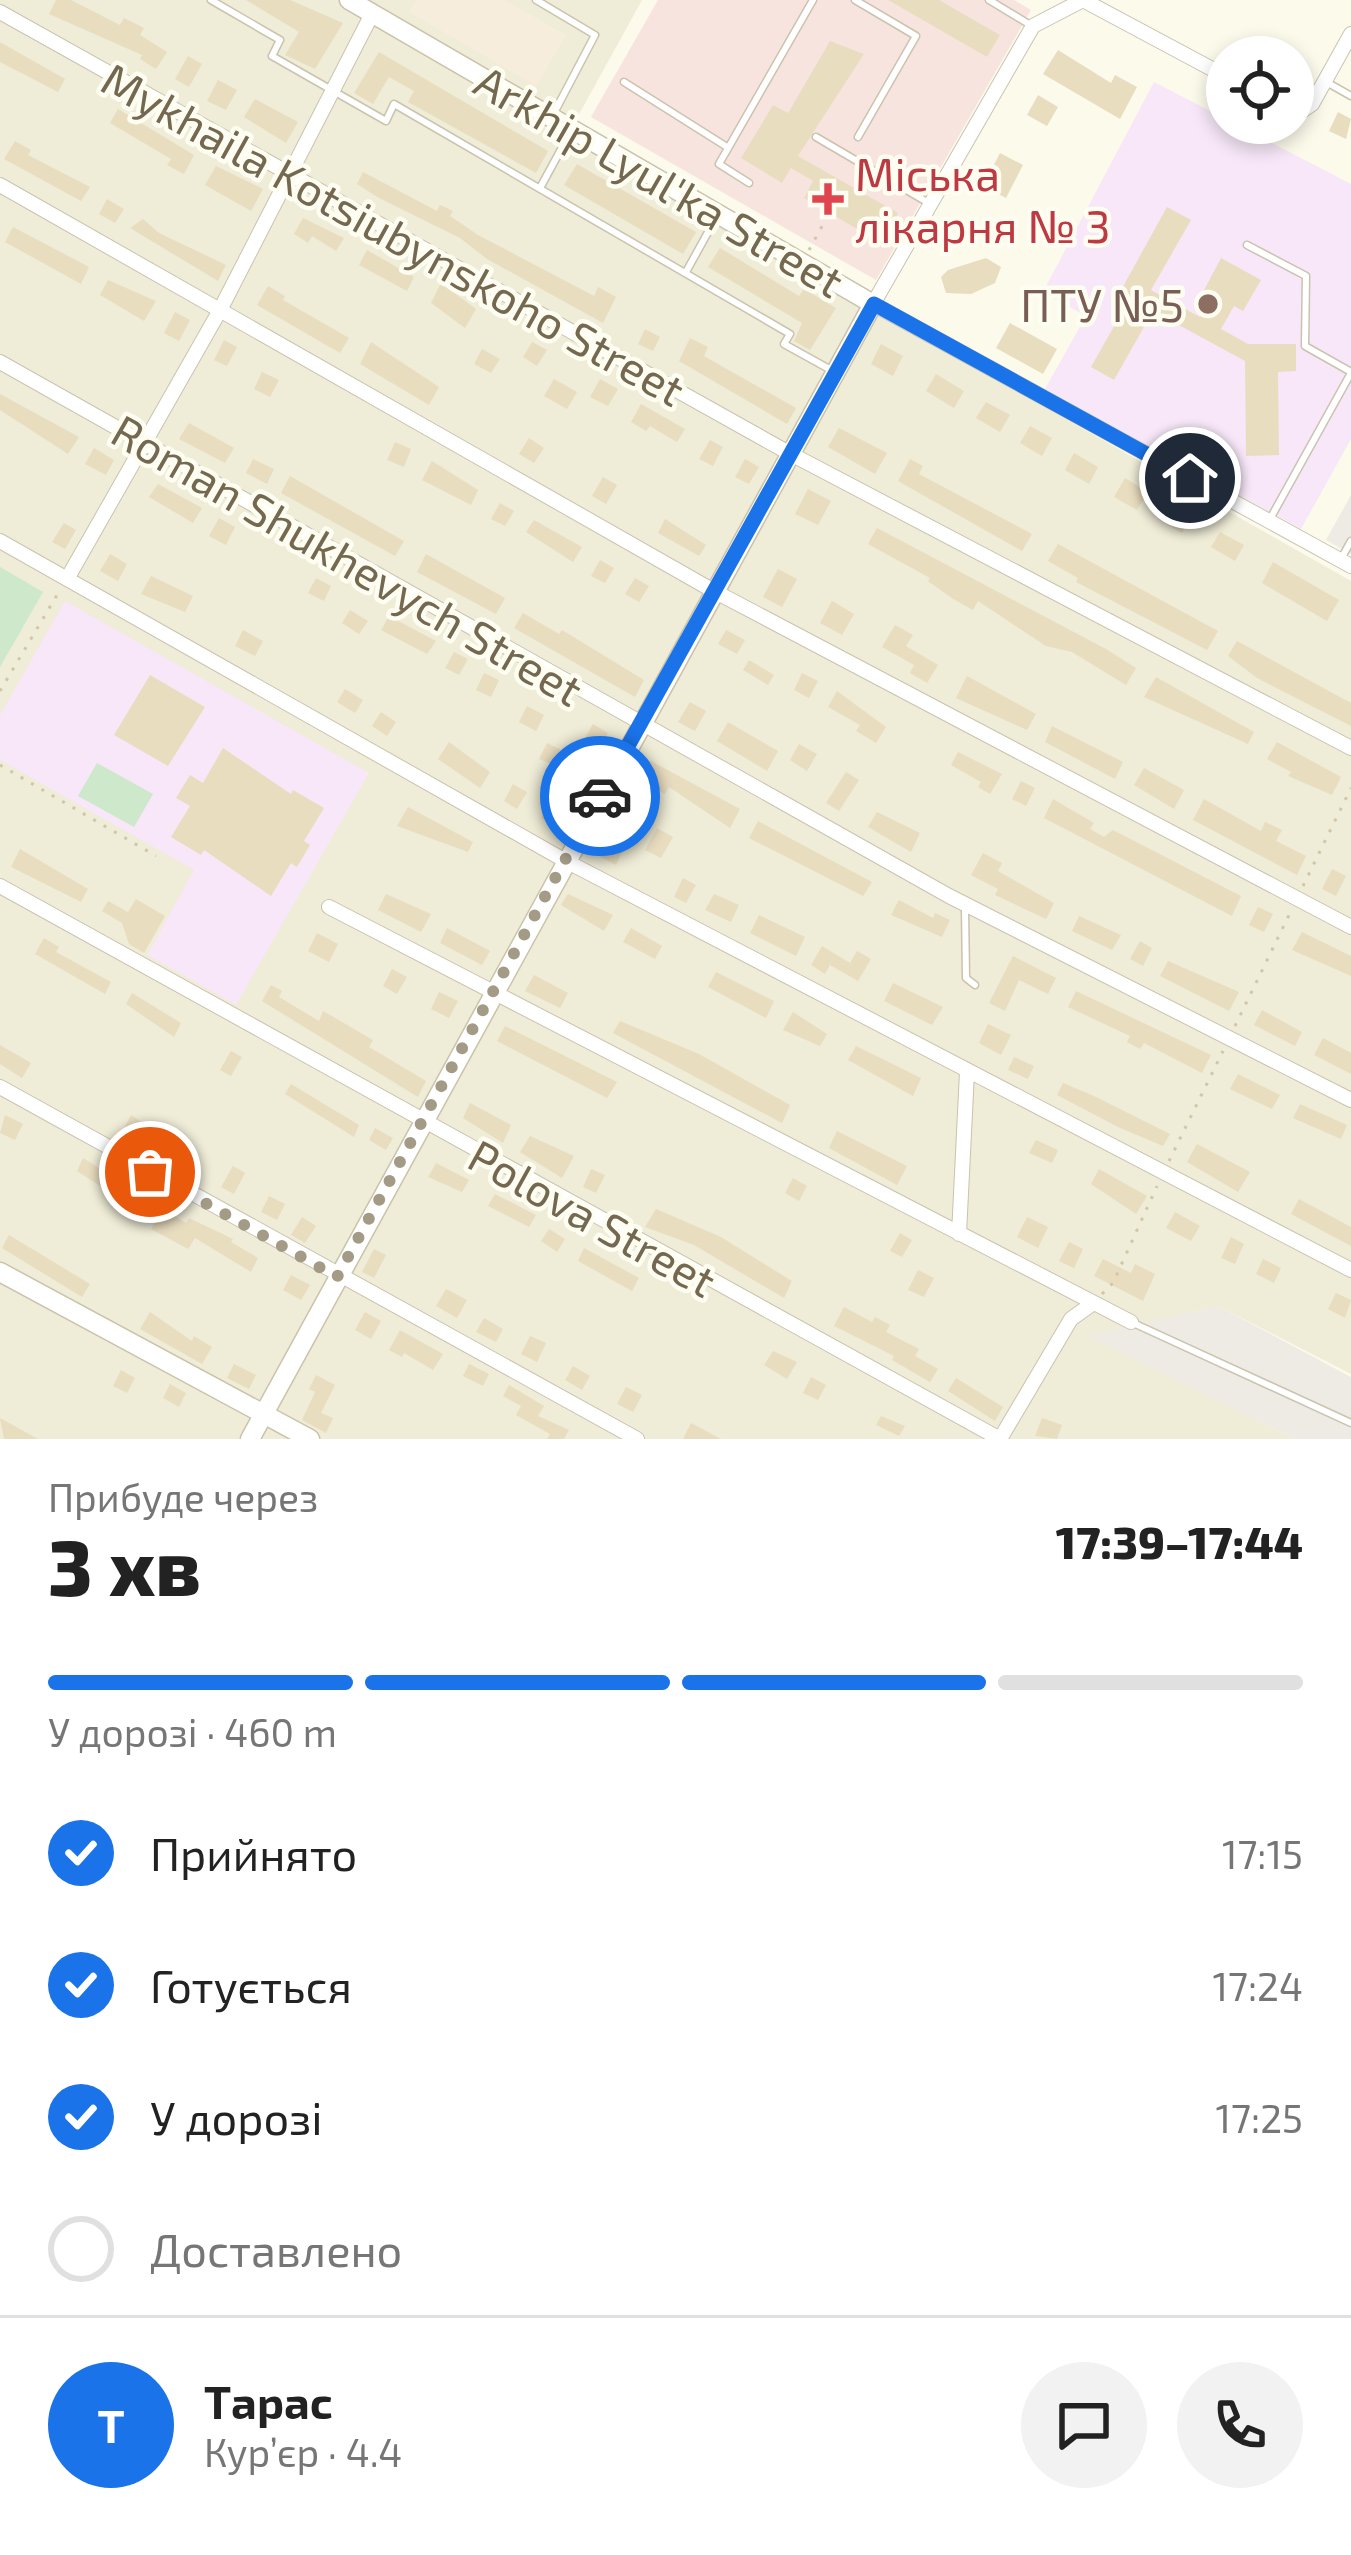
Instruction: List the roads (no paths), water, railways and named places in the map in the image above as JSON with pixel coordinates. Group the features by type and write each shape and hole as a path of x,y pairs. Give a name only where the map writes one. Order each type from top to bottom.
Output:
{"street":[{"name":"Arkhip Lyul'ka Street","path":"349,0 874,304 1346,562"},
{"path":"250,1439 712,590 1033,26 1083,0 1206,65"},
{"name":"Mykhaila Kotsiubynskoho Street","path":"0,12 789,453 1351,748"},
{"path":"67,579 218,312 372,14"},
{"path":"1314,100 1351,34"},
{"path":"0,185 712,590 1351,927"},
{"name":"Roman Shukhevych Street","path":"0,362 949,896 1351,1100"},
{"path":"0,541 564,860 1351,1270"},
{"name":"Polova Street","path":"0,886 1000,1439"},
{"path":"329,907 1131,1322"},
{"path":"959,1234 968,1072"},
{"path":"0,1087 637,1439"},
{"path":"0,1272 310,1439"},
{"path":"1000,1439 1071,1319 1092,1304"}],"lane":[{"path":"211,0 280,40 272,56 386,121 394,104 790,334 784,344 835,372"},
{"path":"536,0 596,35 553,116"},
{"path":"749,183 719,164 813,0"},
{"path":"855,0 916,36 859,137"},
{"path":"989,0 1033,26"},
{"path":"1325,81 1351,96"},
{"path":"624,82 729,148"},
{"path":"540,188 573,128"},
{"path":"816,137 931,204"},
{"path":"686,272 718,213"},
{"path":"1247,245 1306,277 1305,346 1351,373 1268,522"},
{"path":"1346,562 1351,541"},
{"path":"964,904 966,978 975,985"},
{"path":"1131,1322 1351,1423"}],"place":[{"name":"Міська лікарня № 3","path":"828,199"},
{"name":"ПТУ №5","path":"1208,304"}]}
